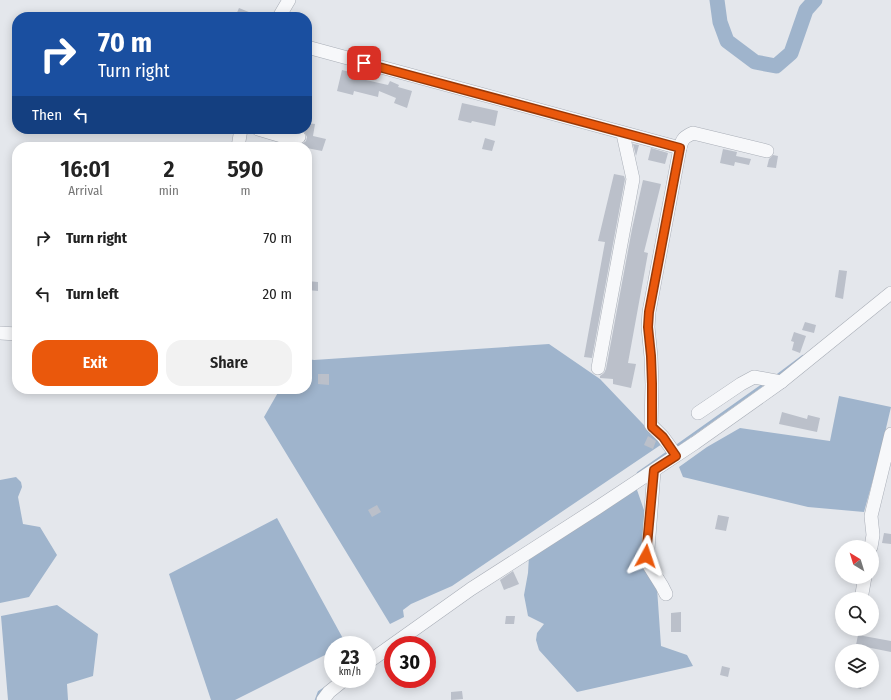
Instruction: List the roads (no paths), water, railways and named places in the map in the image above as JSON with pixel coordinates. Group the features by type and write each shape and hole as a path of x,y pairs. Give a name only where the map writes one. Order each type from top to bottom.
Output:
{"street":[{"path":"282,12 289,0"},
{"path":"312,48 623,134 680,148"},
{"path":"673,451 663,437 652,427 651,356 648,327 655,276 681,140 693,133 768,151"},
{"path":"273,134 285,138 299,137"},
{"path":"598,368 633,179 623,134"},
{"path":"376,657 471,589 598,508 654,470 673,451 695,443 891,293"},
{"path":"0,333 12,334"},
{"path":"698,413 754,377 777,381"},
{"path":"872,540 871,516 891,434"},
{"path":"654,470 647,562 666,594"},
{"path":"323,700 334,688"}],"water":[{"path":"549,344 600,379 662,444 452,586 411,604 403,610 404,617 390,624 264,417 277,394 312,394 312,360"},
{"path":"839,396 891,407 864,512 808,507 683,477 679,467 707,447 740,428 830,441"},
{"path":"16,477 21,482 22,487 18,497 23,524 40,527 57,555 29,597 0,603 0,480"},
{"path":"636,487 645,513 657,588 661,646 687,655 693,666 577,692 539,650 536,640 537,633 544,624 528,616 524,595 529,556"},
{"path":"277,518 342,636 324,636 324,656 235,700 211,700 169,574"},
{"path":"57,605 98,634 93,676 67,684 68,700 8,700 1,616"}],"waterway":[{"path":"717,0 720,22 727,41 755,62 776,66 791,53 806,10 815,0"},
{"path":"775,377 803,356"},
{"path":"675,447 764,384"},
{"path":"638,473 668,452"},
{"path":"316,700 319,692 325,688"}]}
